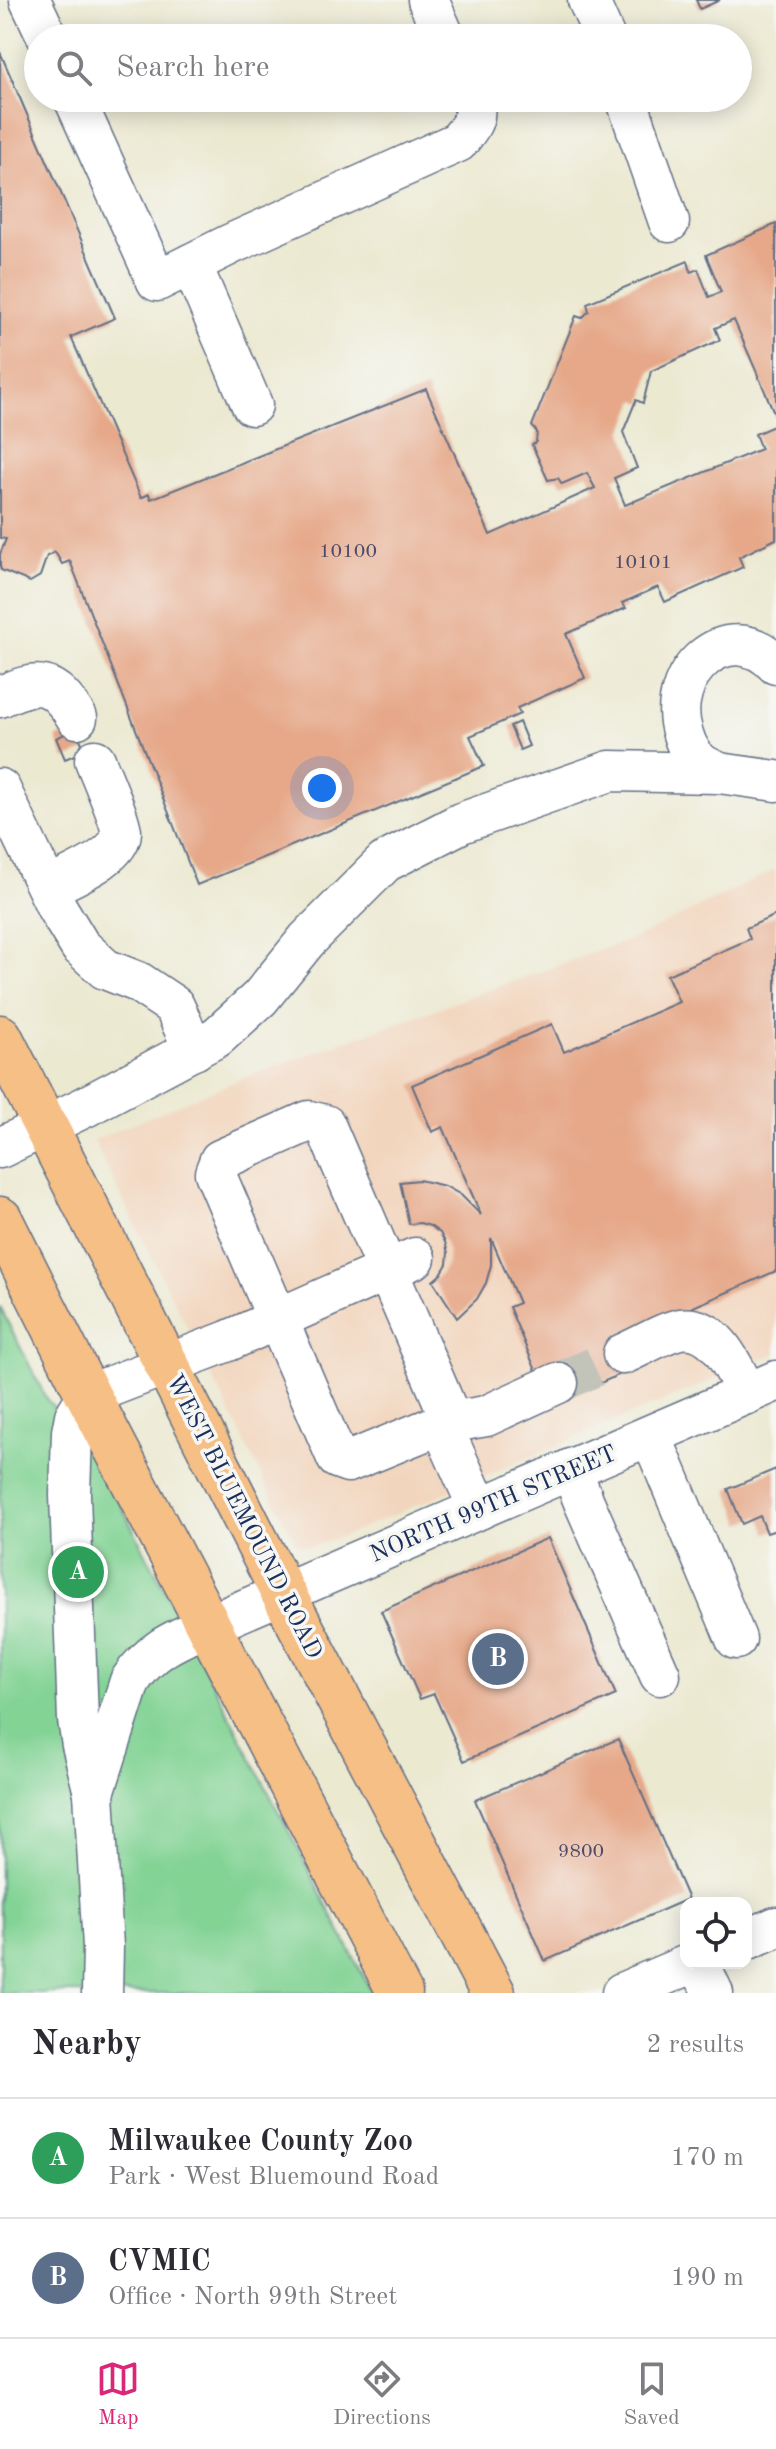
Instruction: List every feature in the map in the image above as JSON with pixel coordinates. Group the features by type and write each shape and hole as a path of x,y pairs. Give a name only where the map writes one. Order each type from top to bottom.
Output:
{"main road":[{"name":"WEST BLUEMOUND ROAD","path":"0,1037 283,1593 493,1993"},
{"path":"0,1219 88,1395 400,1993"}],"street":[{"path":"30,0 41,24"},
{"path":"428,0 439,24"},
{"path":"588,0 599,24"},
{"path":"80,112 157,281 458,142 474,123 475,112"},
{"path":"631,112 669,222"},
{"path":"191,264 252,405"},
{"path":"719,773 701,763 686,745 679,722 679,698 687,676 702,658 721,647 744,645 765,653 776,664"},
{"path":"0,697 24,686 43,685 64,697 77,718"},
{"path":"48,888 104,858 117,846 121,830 95,760"},
{"path":"0,1148 217,1037 260,998 307,940 385,862 461,823 610,771 719,773 776,781"},
{"path":"0,789 80,946 105,969 138,982 174,1006 194,1050"},
{"path":"479,1509 441,1424 447,1410 402,1264 325,1125 309,1121 220,1160 215,1173 337,1458 348,1462 441,1424 486,1416 558,1383"},
{"path":"102,1993 103,1947 94,1793 78,1720 70,1484 75,1416 88,1395 402,1264"},
{"path":"623,1354 680,1329 700,1331 718,1343 761,1388"},
{"name":"NORTH 99TH STREET","path":"94,1793 130,1681 140,1665 160,1649 209,1625 761,1388"},
{"path":"651,1436 736,1639"},
{"path":"571,1469 660,1675"},
{"path":"752,1937 776,1927"},
{"path":"622,1993 680,1968"},
{"path":"702,1969 713,1993"}],"shaded area":[{"path":"776,869 776,1353 344,1536 307,1547 295,1542 93,1140 248,1076 640,936"}],"green space":[{"path":"0,1307 47,1400 91,1447 372,1993 0,1993"}],"building":[{"path":"696,0 720,0 700,9"},
{"path":"0,52 115,318 71,337 141,498 149,494 151,499 426,389 490,535 595,488 587,473 562,484 558,478 548,480 532,445 536,442 537,432 532,426 576,316 582,318 589,311 587,303 688,261 691,272 698,269 709,297 721,292 706,255 776,224 776,417 734,320 715,328 720,340 651,371 643,403 636,400 623,432 637,468 614,478 625,505 761,449 755,434 776,425 776,539 739,557 743,567 665,602 658,587 622,603 626,608 566,634 585,678 517,708 520,714 470,736 484,766 197,885 70,561 62,564 55,552 47,556 40,576 30,582 1,570 0,554 6,539 0,538"},
{"path":"519,722 529,746 520,750 510,726"},
{"path":"76,729 85,751 65,759 56,738"},
{"path":"776,915 776,1271 617,1340 630,1370 564,1399 537,1373 509,1307 519,1303 491,1238 491,1265 486,1283 477,1299 457,1318 433,1281 447,1264 445,1242 440,1233 430,1226 409,1224 400,1182 419,1180 445,1186 461,1195 481,1215 443,1127 432,1132 412,1085 552,1024 564,1052 679,1002 667,975 750,939 746,928"},
{"path":"776,1469 776,1530 767,1533 760,1516 742,1524 728,1489"},
{"path":"548,1538 616,1695 464,1761 434,1694 420,1699 381,1611"},
{"path":"618,1739 687,1897 680,1897 680,1902 545,1961 475,1800"}],"tunnel":[{"path":"558,1383 623,1354"}],"place":[{"name":"Milwaukee County Zoo","path":"78,1572"},
{"name":"CVMIC","path":"498,1659"}]}
